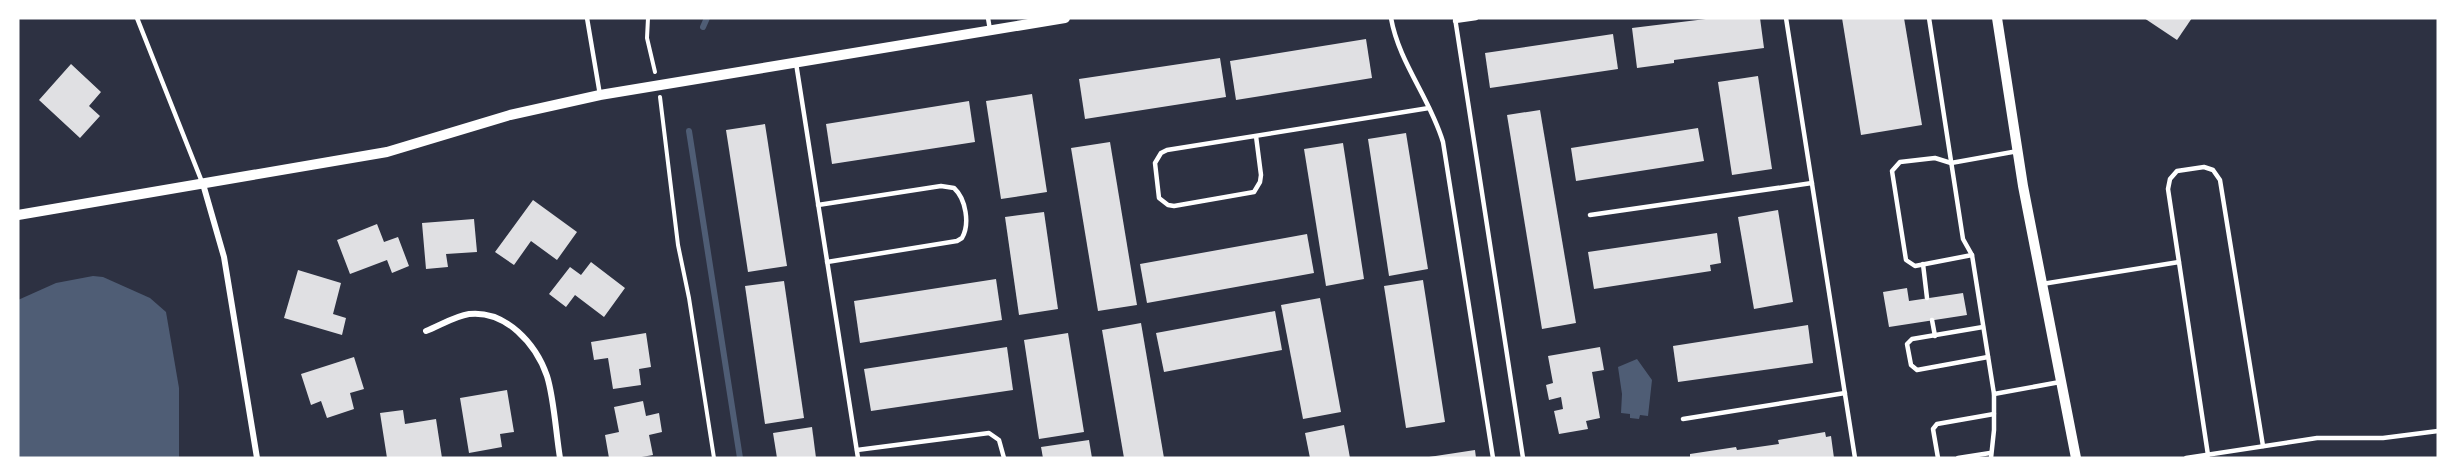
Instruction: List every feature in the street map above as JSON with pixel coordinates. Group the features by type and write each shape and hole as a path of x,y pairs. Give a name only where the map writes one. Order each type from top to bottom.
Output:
{"street":[{"path":"18,215 387,152 510,115 600,95 1065,18"},
{"path":"1997,18 2018,151 2076,458"},
{"path":"203,184 224,257 257,458"},
{"path":"426,332 468,314 495,317 514,327 535,351 547,376 560,458"}],"lane":[{"path":"137,18 203,184"},
{"path":"587,18 600,95"},
{"path":"988,18 990,30"},
{"path":"1391,18 1402,56 1429,108 1443,142 1493,458"},
{"path":"1476,18 1455,20 1523,458"},
{"path":"1786,18 1855,458"},
{"path":"1929,18 1963,238 1972,255 1994,394 1990,455 1958,458"},
{"path":"796,63 858,458"},
{"path":"1256,136 1261,175 1254,192 1174,206 1159,198 1155,163 1161,153 1167,150 1429,108"},
{"path":"1972,255 1915,266 1906,260 1892,171 1900,162 1935,158 1951,163 2018,151"},
{"path":"2208,454 2168,189 2170,179 2177,171 2204,167 2214,170 2220,180 2263,446"},
{"path":"1590,215 1812,183"},
{"path":"818,205 941,186 954,188 963,199 966,225 962,238 957,241 827,262"},
{"path":"2042,284 2179,261"},
{"path":"1923,264 1927,298"},
{"path":"1932,320 1935,336"},
{"path":"1983,327 1912,339 1907,344 1911,365 1917,370 1988,357"},
{"path":"1994,394 2061,381"},
{"path":"1683,419 1845,393"},
{"path":"1938,458 1933,429 1937,424 1994,414"},
{"path":"2186,458 2317,438 2383,438 2438,431"},
{"path":"857,450 989,432 999,440 1004,458"}],"path":[{"path":"648,18 647,38 663,117 678,245 689,298 714,458"}],"water":[{"path":"93,276 103,277 150,298 166,312 179,388 179,458 18,458 18,300 56,283"},
{"path":"1637,359 1652,380 1648,416 1640,415 1639,419 1630,418 1630,414 1621,413 1622,394 1618,367"}],"building":[{"path":"1714,18 1760,18 1764,48 1674,60 1674,63 1637,68 1632,28"},
{"path":"1842,18 1904,18 1922,125 1861,135"},
{"path":"2144,18 2192,18 2177,40"},
{"path":"1613,34 1618,69 1490,88 1485,53"},
{"path":"1366,39 1372,78 1236,100 1230,61"},
{"path":"1220,58 1226,97 1085,119 1079,79"},
{"path":"71,64 101,92 89,106 100,116 80,138 39,100"},
{"path":"1758,76 1772,169 1732,175 1718,82"},
{"path":"1032,94 1047,192 1001,199 986,101"},
{"path":"969,101 975,142 832,164 826,124"},
{"path":"1540,110 1576,323 1542,329 1507,115"},
{"path":"765,124 787,266 748,272 726,130"},
{"path":"1698,128 1704,161 1576,181 1571,148"},
{"path":"1406,133 1428,269 1389,276 1368,139"},
{"path":"1110,142 1137,305 1098,311 1071,148"},
{"path":"1343,143 1364,279 1326,286 1304,149"},
{"path":"533,200 577,232 557,260 531,241 514,265 495,252"},
{"path":"1778,210 1793,302 1754,309 1738,217"},
{"path":"1044,212 1058,309 1019,315 1005,217"},
{"path":"474,219 477,252 446,254 448,267 426,269 422,223"},
{"path":"377,224 384,242 398,237 409,266 392,273 387,260 350,274 337,240"},
{"path":"1717,233 1721,263 1710,265 1711,271 1594,289 1588,252"},
{"path":"1307,234 1314,273 1147,303 1140,264"},
{"path":"591,262 625,288 604,317 575,295 566,307 549,294 570,267 581,275"},
{"path":"298,270 341,283 333,314 346,318 342,335 284,318"},
{"path":"996,279 1002,320 860,343 854,301"},
{"path":"1423,280 1445,422 1406,428 1384,286"},
{"path":"784,281 804,418 765,424 745,286"},
{"path":"1907,288 1909,301 1963,293 1967,315 1889,327 1883,292"},
{"path":"1320,298 1341,412 1303,419 1281,305"},
{"path":"1275,311 1282,350 1164,372 1156,333"},
{"path":"1141,323 1164,458 1124,458 1102,330"},
{"path":"1808,325 1813,363 1678,382 1673,346"},
{"path":"646,333 651,367 639,369 641,385 613,389 608,358 594,360 591,342"},
{"path":"1068,333 1084,432 1039,439 1024,340"},
{"path":"1007,347 1013,390 871,411 864,369"},
{"path":"1600,347 1604,370 1592,372 1600,418 1586,421 1588,429 1559,434 1554,411 1563,409 1561,397 1549,400 1546,385 1553,383 1548,356"},
{"path":"354,357 364,389 350,393 354,409 327,418 321,401 311,405 301,374"},
{"path":"507,390 514,432 500,434 502,447 469,453 460,398"},
{"path":"643,401 646,416 659,413 662,432 649,435 653,455 636,458 609,458 605,435 619,432 614,407"},
{"path":"403,410 405,424 436,419 442,458 387,458 380,413"},
{"path":"1344,425 1350,458 1310,458 1305,433"},
{"path":"812,427 816,458 777,458 773,433"},
{"path":"1825,432 1826,437 1831,436 1834,458 1690,458 1690,454 1736,447 1737,450 1779,444 1778,440"},
{"path":"1089,440 1092,458 1043,458 1041,447"},
{"path":"1475,450 1476,458 1429,458 1429,457"}],"waterway":[{"path":"703,27 707,18"},
{"path":"689,131 740,458"}]}
